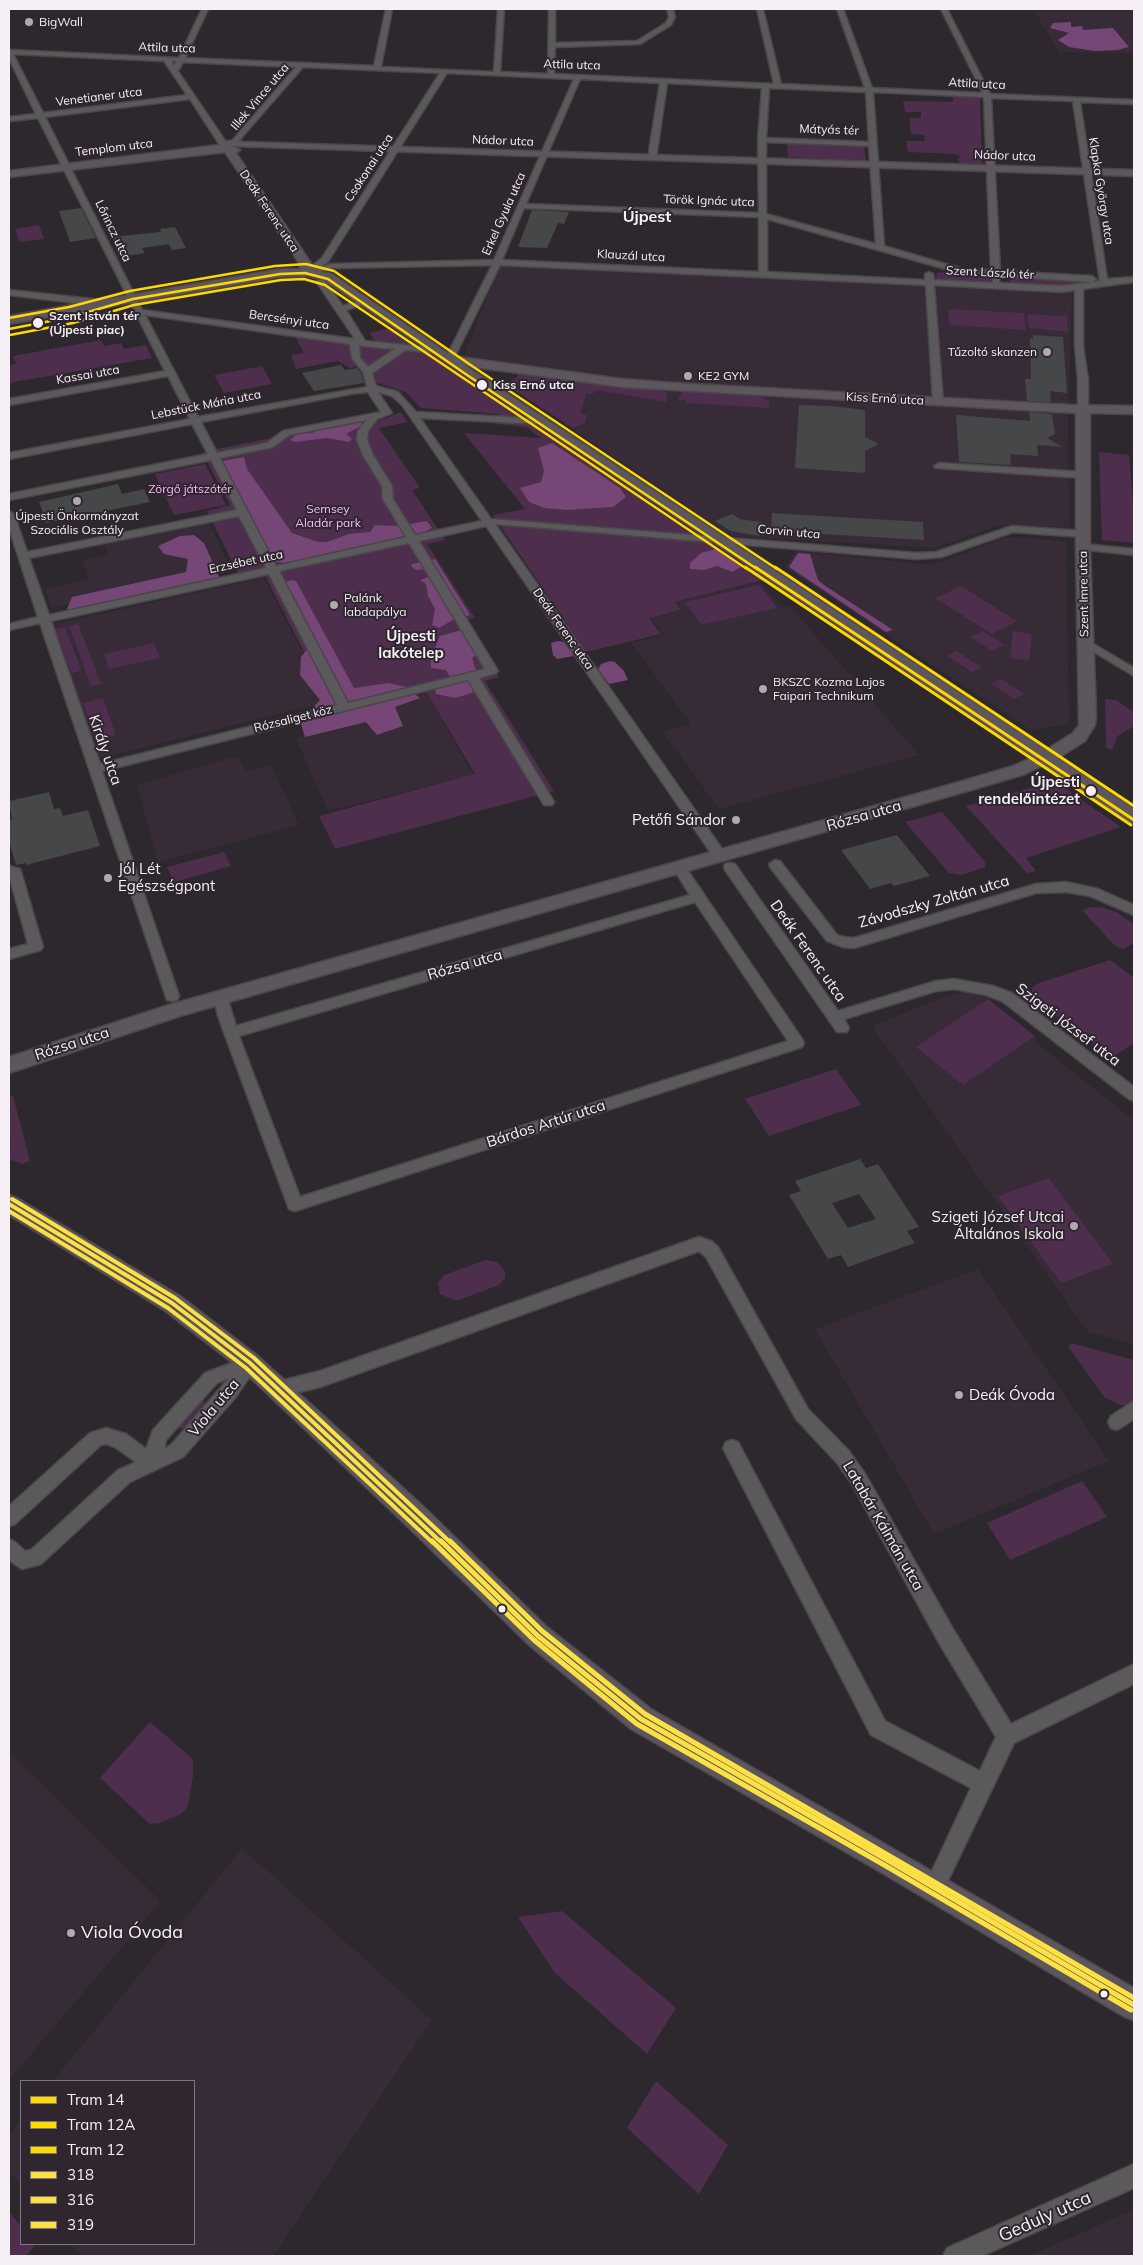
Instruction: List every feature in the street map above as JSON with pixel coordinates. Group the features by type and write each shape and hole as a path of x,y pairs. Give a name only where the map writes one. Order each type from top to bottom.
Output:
{"street":[{"path":"175,71 182,60 205,9"},
{"path":"377,68 389,9"},
{"path":"497,73 502,9"},
{"path":"551,75 552,9"},
{"path":"552,45 638,42 669,24 672,17 670,9"},
{"path":"760,9 778,86"},
{"path":"840,9 869,90 873,144"},
{"path":"944,9 987,95 997,286"},
{"name":"Attila utca","path":"10,56 166,59 1134,102"},
{"name":"Lőrincz utca","path":"10,56 213,456 344,707"},
{"name":"Deák Ferenc utca","path":"166,59 192,97 230,146 313,275 341,309 358,342 356,358 367,372 372,389 387,413"},
{"name":"Illek Vince utca","path":"230,146 301,65"},
{"name":"Csokonai utca","path":"313,275 445,71"},
{"name":"Erkel Gyula utca","path":"449,360 497,262 578,77"},
{"path":"652,158 664,80"},
{"path":"763,275 762,140 766,85"},
{"name":"Venetianer utca","path":"9,119 192,97"},
{"name":"Klapka György utca","path":"1076,99 1105,282"},
{"name":"Mátyás tér","path":"762,140 873,144 880,248"},
{"name":"Nádor utca","path":"230,146 396,149 762,162"},
{"name":"Templom utca","path":"9,174 230,146"},
{"path":"762,162 874,165"},
{"name":"Nádor utca","path":"874,165 1134,173"},
{"name":"Török Ignác utca","path":"522,206 762,215 929,262"},
{"path":"324,260 325,264 331,266"},
{"name":"Klauzál utca","path":"313,275 331,266 497,262 929,283"},
{"path":"929,262 929,283"},
{"name":"Szent László tér","path":"929,262 963,271 1105,282"},
{"path":"9,320 280,273 313,275 333,279 434,350 1134,817"},
{"name":"Szent László tér","path":"938,402 929,283 1062,289 1134,279"},
{"path":"1079,288 1079,346 1083,380 1083,410"},
{"path":"9,292 101,303"},
{"path":"9,332 80,318 114,307 132,298"},
{"path":"341,309 365,302"},
{"name":"Bercsényi utca","path":"141,312 358,342 434,350"},
{"path":"367,372 404,347"},
{"name":"Kiss Ernő utca","path":"449,360 622,383 1083,410 1134,410"},
{"name":"Kassai utca","path":"9,402 172,373"},
{"name":"Lebstück Mária utca","path":"9,456 356,390 372,389 391,392 409,409"},
{"path":"9,497 270,445 286,433 409,409 540,421"},
{"name":"Deák Ferenc utca","path":"409,409 838,1023"},
{"name":"Szent Imre utca","path":"1046,758 1079,737 1087,725 1088,696 1083,540 1083,410"},
{"path":"387,413 370,421 363,431 362,440 368,455 379,470 387,486 388,499 412,539"},
{"path":"939,466 1084,475"},
{"path":"23,556 242,512"},
{"name":"Király utca","path":"9,514 172,996"},
{"name":"Corvin utca","path":"488,523 496,521 924,556 937,555 1012,529 1083,540 1134,552"},
{"name":"Erzsébet utca","path":"9,627 488,523"},
{"name":"Rózsaliget köz","path":"94,769 492,671 412,539"},
{"path":"1085,642 1134,673"},
{"path":"472,676 481,694 548,802"},
{"name":"Rózsa utca","path":"9,1065 221,998 679,868 725,862 1003,775 1046,758"},
{"name":"Závodszky Zoltán utca","path":"775,864 832,938 843,942 854,943 1036,889 1066,887 1094,892 1134,910"},
{"path":"679,868 698,896"},
{"path":"9,870 15,872 36,947 9,954"},
{"name":"Rózsa utca","path":"231,1033 698,896"},
{"name":"Bárdos Artúr utca","path":"231,1033 295,1205 797,1043 698,896"},
{"name":"Szigeti József utca","path":"838,1023 936,986 954,984 988,990 1007,997 1134,1095"},
{"path":"221,998 231,1033"},
{"path":"9,1204 172,1303 250,1363 415,1516 538,1636 641,1719 1134,2005"},
{"name":"Latabár Kálmán utca","path":"280,1389 320,1379 699,1244 705,1246 712,1252 802,1414 843,1457 858,1478 946,1636 1007,1736"},
{"name":"Viola utca","path":"147,1459 159,1436 211,1378 250,1363"},
{"name":"Viola utca","path":"16,1554 35,1558 124,1476 147,1459 177,1451 229,1393 250,1363"},
{"path":"1117,1422 1134,1409"},
{"path":"9,1518 96,1439 106,1436 114,1437 147,1459"},
{"path":"732,1448 878,1728 984,1784"},
{"path":"934,1888 1007,1736 1134,1674"},
{"name":"Geduly utca","path":"955,2256 1134,2176"}],"shaded area":[{"path":"1033,9 1134,9 1134,53 1059,52"},
{"path":"1071,22 1071,27 1082,26 1083,30 1113,28 1129,47 1117,50 1094,51 1069,47 1058,40 1069,33 1050,28 1053,23"},
{"path":"500,264 1072,292 1068,419 1069,527 1001,525 935,548 731,536 531,401 554,393 569,370 464,356"},
{"path":"359,420 363,425 346,434 352,439 349,442 327,438 295,442 290,440 297,434 341,427 344,423"},
{"path":"552,443 620,488 626,497 613,507 567,510 544,508 529,502 520,488 541,482 544,471 538,448"},
{"path":"244,457 247,469 292,533 318,542 327,542 349,534 370,532 375,525 399,526 427,521 432,528 417,536 291,563 274,562 257,528 241,519 212,463"},
{"path":"208,521 227,561 217,564 221,572 52,608 45,589 89,579 82,560 108,554 104,542"},
{"path":"194,535 204,543 221,581 79,613 67,609 72,597 186,572 188,559 164,554 158,546 180,536"},
{"path":"1008,537 1066,541 1069,724 1031,730 785,567 796,551 932,565"},
{"path":"716,549 741,567 732,572 717,566 704,570 690,569 690,563 701,553"},
{"path":"798,553 810,554 818,580 824,585 893,630 886,632 789,567"},
{"path":"435,559 470,615 453,620 439,628 432,625 435,609 428,596 426,584 420,580 433,575 430,569 416,570 411,566 412,564"},
{"path":"264,578 328,702 96,759 49,625"},
{"path":"291,580 296,581 354,688 389,683 406,687 420,698 395,707 403,726 377,735 366,722 305,737 300,721 320,700 300,675 301,657 309,647 279,585"},
{"name":"BKSZC Kozma Lajos Faipari Technikum","path":"760,582 782,607 790,606 919,755 719,809 663,732 691,724 631,643 664,635 651,618 682,610 676,602"},
{"path":"469,628 483,651 472,658 479,680 472,693 455,698 436,694 435,688 454,683 446,670 431,668 431,657 440,636"},
{"path":"564,642 574,656 557,659 553,655 551,643"},
{"path":"610,661 615,662 624,671 628,680 609,684 598,669 601,664"},
{"path":"427,692 473,775 328,811 296,739 313,731 328,715"},
{"path":"238,756 246,771 271,765 299,825 158,862 137,785"},
{"name":"Szigeti József Utcai Általános Iskola","path":"966,990 988,999 1035,1036 1037,1043 1134,1120 1134,1344 1088,1332 872,1026"},
{"name":"Deák Óvoda","path":"978,1269 1109,1461 934,1534 815,1329"},
{"name":"Viola Óvoda","path":"9,1752 161,1901 9,2080"},
{"path":"242,1848 432,2020 273,2256 81,2256 72,2245 195,2245 195,2080 54,2080"},
{"path":"20,2121 20,2185 9,2171 9,2135"},
{"path":"1134,2209 1134,2256 1030,2256"}],"green space":[{"path":"953,96 980,98 982,164 961,164 957,158 961,158 960,156 955,154 908,152 906,141 925,141 924,135 911,134 909,118 921,118 921,112 905,112 903,101 950,102 953,101"},
{"path":"787,144 864,146 866,161 788,157"},
{"path":"39,225 44,239 20,242 15,229"},
{"path":"937,273 978,274 991,278 990,282 986,284 941,282 936,280"},
{"path":"1011,277 1076,280 1078,283 1075,286 1021,286 1012,283 1009,280"},
{"path":"948,309 1024,313 1026,330 949,325"},
{"path":"1027,314 1067,316 1068,332 1029,328"},
{"path":"389,328 414,344 412,346 375,342 370,333"},
{"path":"295,336 346,343 359,347 376,346 429,351 764,580 675,602 681,610 649,618 661,634 586,652 493,515 525,509 464,433 541,438 526,427 497,424 499,414 421,408 406,392 375,382 362,365 350,368 338,361 296,369 291,355 304,353"},
{"path":"101,340 104,346 121,343 124,349 146,345 152,358 9,383 9,366 16,364 13,356"},
{"path":"262,366 272,384 224,393 214,375"},
{"path":"520,373 658,389 667,393 666,402 596,390 593,394 586,393 580,414 587,415 585,423 573,428 505,384 516,378"},
{"path":"682,392 759,395 769,401 769,408 685,403 685,400 678,400"},
{"name":"Semsey Aladár park","path":"401,412 408,422 379,428 420,488 412,490 445,540 427,544 475,618 464,621 499,677 485,681 554,791 335,849 319,816 475,774 426,691 335,713 265,576 242,581 207,511 230,505 202,452 370,418 374,423"},
{"path":"1099,452 1129,455 1134,514 1134,543 1102,540"},
{"name":"Zörgő játszótér","path":"205,464 226,505 174,515 155,474"},
{"path":"759,585 777,608 702,625 685,602"},
{"path":"961,586 1017,621 992,634 935,598"},
{"path":"78,624 101,684 91,686 69,626"},
{"path":"65,627 81,671 72,673 68,664 56,629"},
{"path":"983,631 1005,645 992,651 970,637"},
{"path":"1013,631 1032,634 1029,661 1010,658"},
{"path":"154,643 160,658 109,669 104,654"},
{"path":"957,651 982,668 972,672 948,656"},
{"path":"1001,679 1024,694 1014,699 991,684"},
{"path":"103,698 116,735 96,740 83,703"},
{"path":"1105,699 1116,700 1134,712 1134,726 1116,737 1112,750 1106,747"},
{"path":"1048,783 1057,783 1121,827 1026,858 1036,871 1027,873 966,806"},
{"path":"942,812 985,862 985,867 962,875 949,873 905,822"},
{"path":"224,852 231,866 174,882 167,867"},
{"path":"1092,907 1116,912 1134,924 1134,943 1123,949 1114,945 1082,910"},
{"path":"1110,960 1134,978 1134,1043 1111,1058 1034,998 1031,992 1033,987 1039,983"},
{"path":"988,999 1035,1036 963,1085 916,1047"},
{"path":"836,1069 861,1105 769,1136 745,1099"},
{"path":"9,1095 13,1096 30,1161 22,1164 9,1159 11,1144 9,1135"},
{"path":"1049,1178 1113,1264 1061,1283 998,1196"},
{"path":"486,1260 497,1262 505,1271 505,1278 499,1285 456,1301 440,1294 438,1283 444,1275"},
{"path":"1071,1343 1134,1360 1134,1399 1127,1405 1120,1405 1105,1398 1068,1346"},
{"path":"199,1400 205,1401 204,1407 186,1427 180,1429 177,1425"},
{"path":"1082,1481 1107,1517 1010,1560 987,1523"},
{"path":"150,1722 193,1759 193,1776 188,1806 181,1814 160,1823 150,1824 100,1778"},
{"path":"562,1911 676,2008 647,2054 554,1972 518,1917"},
{"path":"656,2081 728,2145 699,2194 627,2128"},
{"path":"9,2212 20,2225 20,2245 35,2245 26,2256 9,2256"}],"building":[{"path":"81,208 96,238 70,242 59,211"},
{"path":"532,210 569,212 564,224 558,223 547,248 518,247"},
{"path":"175,227 186,248 172,250 169,244 142,248 145,253 122,257 111,237 161,232 160,229"},
{"path":"1033,335 1063,337 1067,393 1050,391 1051,402 1027,401 1025,379 1031,379 1030,338 1033,339"},
{"path":"341,365 345,370 357,368 361,373 364,383 314,391 302,373"},
{"path":"799,405 865,410 865,437 879,444 865,451 865,473 795,468"},
{"path":"1029,412 1052,414 1055,434 1047,438 1062,447 1037,445 1038,456 1010,454 1011,465 959,462 956,415 1030,421"},
{"path":"118,484 122,494 144,489 150,502 47,523 39,502"},
{"path":"772,513 923,522 924,540 771,531"},
{"path":"732,514 740,519 761,522 759,536 731,531 715,521"},
{"path":"49,792 54,809 60,808 63,816 88,810 100,846 26,865 26,863 16,865 9,841 9,820 12,820 9,801"},
{"path":"897,835 930,876 894,886 891,883 870,889 841,850"},
{"path":"860,1159 866,1168 878,1164 919,1227 907,1231 915,1243 848,1267 841,1255 828,1259 789,1195 801,1191 795,1181","holes":["859,1194 876,1219 848,1228 832,1203"]}],"tram line":[{"name":"12","path":"9,318 69,307 130,291 275,266 306,264 334,271 475,368 1134,806"},
{"name":"14","path":"9,329 71,317 133,299 280,274 305,273 328,279 467,375 1134,820"},
{"name":"12A","path":"10,335 73,323 134,305 281,280 304,279 325,285 464,380 1131,825"}],"transit line":[{"name":"319","path":"12,1199 175,1298 254,1358 419,1511 542,1631 645,1714 1134,1998"},
{"name":"318","path":"9,1204 172,1303 250,1363 415,1516 538,1636 641,1719 889,1861 1134,2005"},
{"name":"316","path":"9,1211 168,1308 246,1368 411,1521 534,1640 637,1724 886,1866 1131,2010"}],"place":[{"name":"BigWall","path":"29,22"},
{"name":"Szent István tér (Újpesti piac)","path":"38,323"},
{"name":"Tűzoltó skanzen","path":"1047,352"},
{"name":"KE2 GYM","path":"688,376"},
{"name":"Kiss Ernő utca","path":"482,385"},
{"name":"Újpesti Önkormányzat Szociális Osztály","path":"77,501"},
{"name":"Palánk labdapálya","path":"334,605"},
{"name":"BKSZC Kozma Lajos Faipari Technikum","path":"763,689"},
{"name":"Újpesti rendelőintézet","path":"1091,791"},
{"name":"Petőfi Sándor","path":"736,820"},
{"name":"Jól Lét Egészségpont","path":"108,878"},
{"name":"Szigeti József Utcai Általános Iskola","path":"1074,1226"},
{"name":"Deák Óvoda","path":"959,1395"},
{"name":"Viola Óvoda","path":"71,1933"}],"district":[{"name":"Újpest","path":"647,217"},
{"name":"Újpesti lakótelep","path":"411,644"}]}
